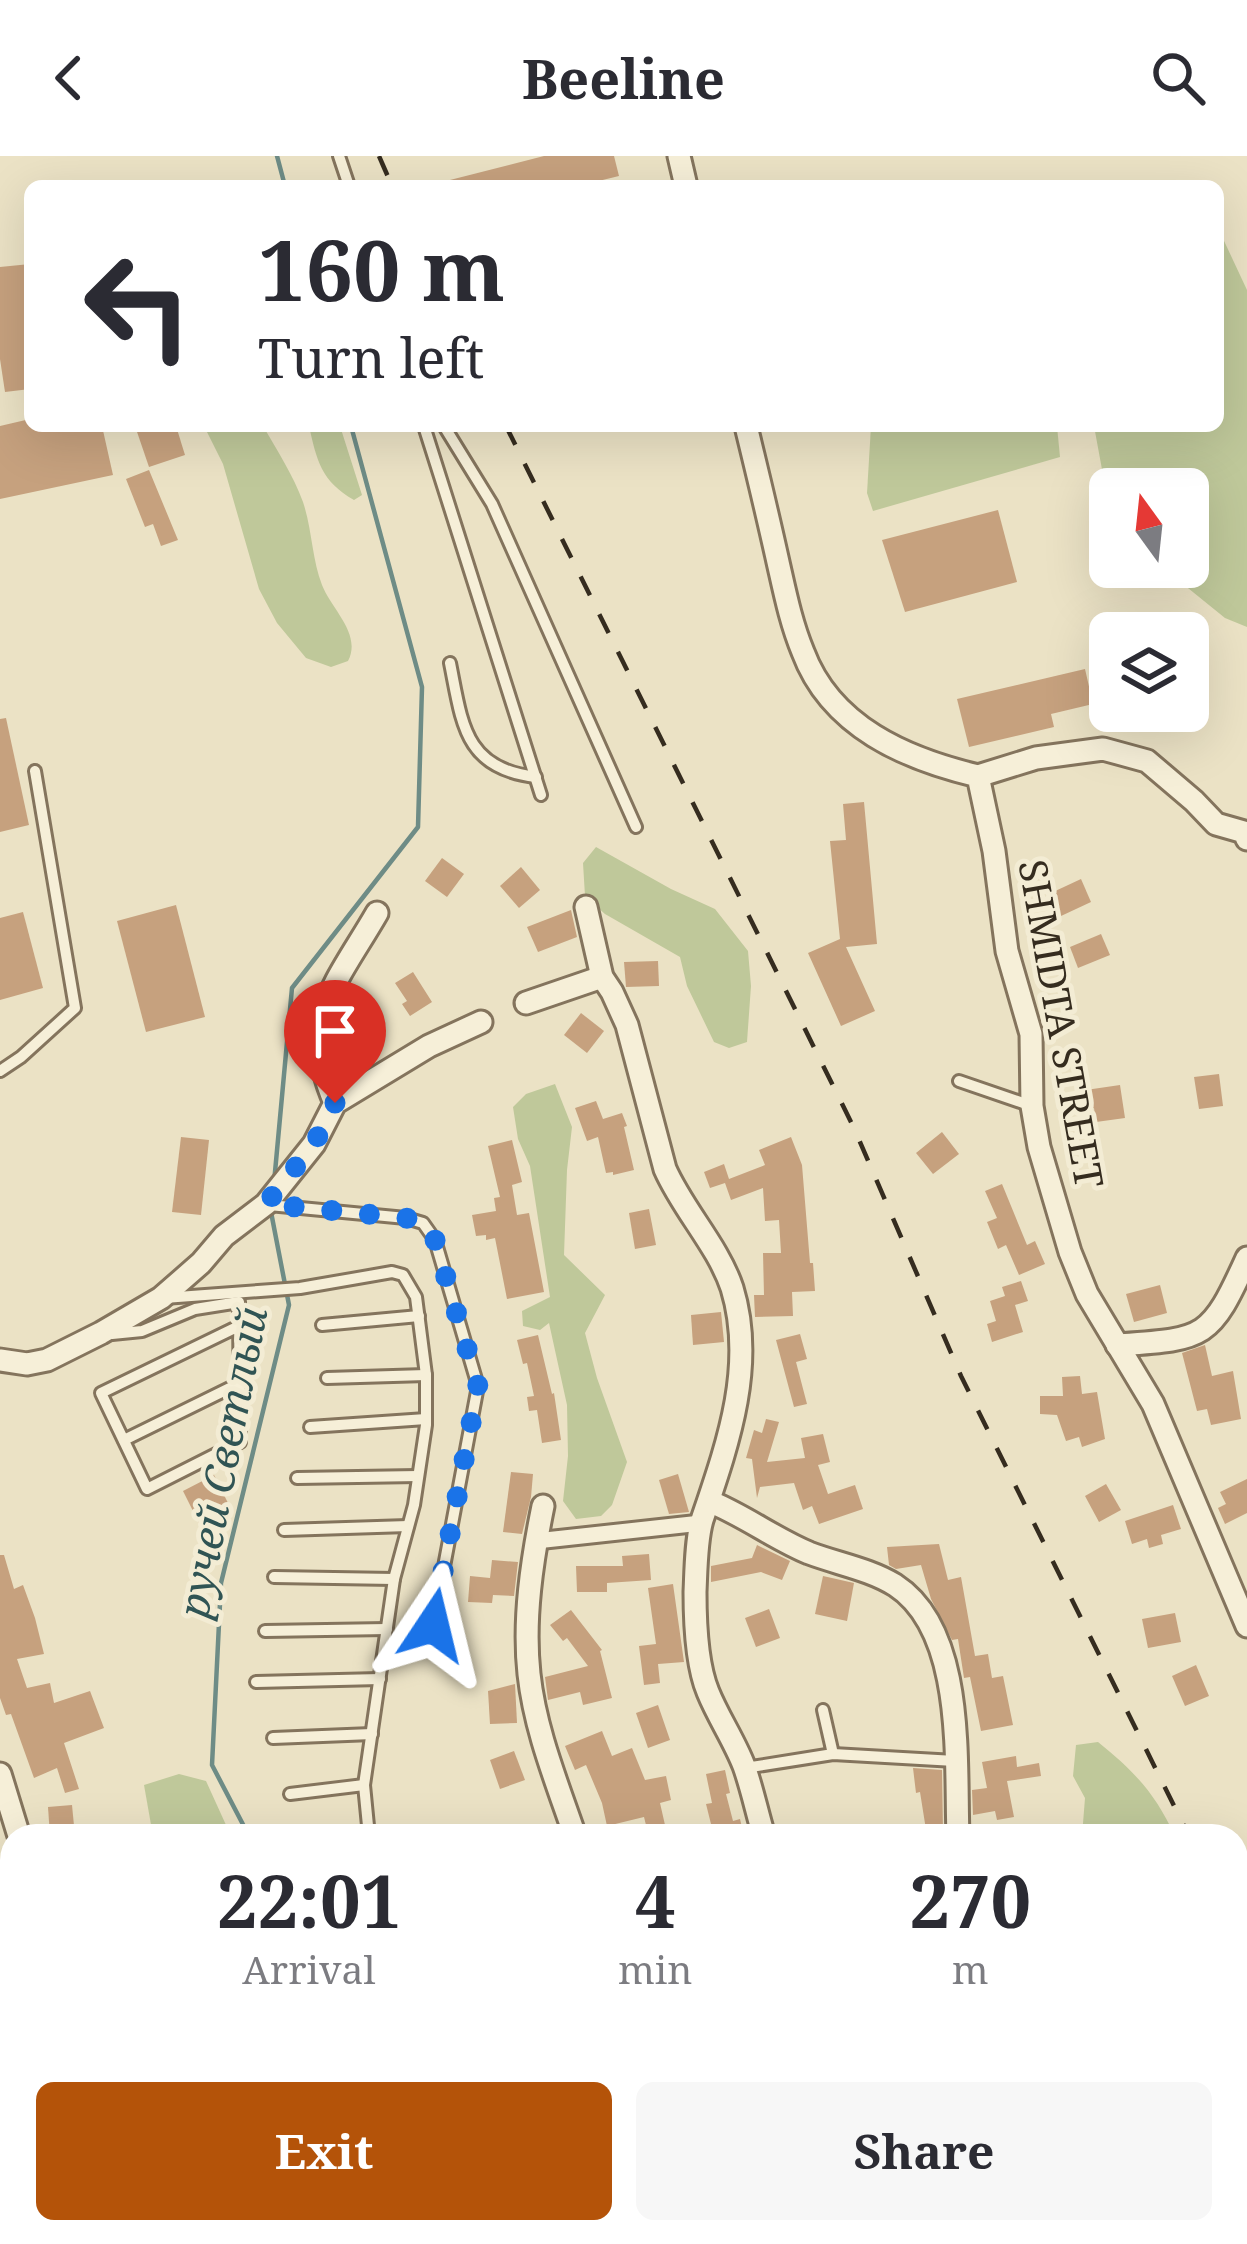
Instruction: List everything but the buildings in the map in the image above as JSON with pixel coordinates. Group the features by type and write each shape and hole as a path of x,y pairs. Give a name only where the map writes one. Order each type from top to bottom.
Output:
{"street":[{"path":"747,432 804,658 850,718 879,741 911,756 979,776 1036,758 1102,749 1147,761 1216,824 1244,832 1247,839"},
{"name":"SHMIDTA STREET","path":"979,776 1007,951 1031,1034 1032,1106 1070,1252 1087,1294 1153,1404 1247,1626"},
{"path":"586,907 607,984 627,1025 665,1169 730,1284 736,1306 740,1387 711,1502 701,1523 695,1594 707,1690 745,1768 761,1824"},
{"path":"335,1103 322,1066 319,1023 329,991 377,914"},
{"path":"526,1004 607,984"},
{"path":"0,1360 38,1364 161,1298 224,1236 273,1201 314,1144 335,1103 430,1046 482,1022"},
{"path":"1117,1345 1175,1341 1207,1329 1225,1309 1247,1258"},
{"path":"711,1502 795,1546 876,1575 918,1605 930,1625 950,1685 958,1824"},
{"path":"543,1506 527,1631 529,1674 538,1727 571,1824"},
{"path":"536,1541 701,1523"},
{"path":"0,1774 15,1824"}],"lane":[{"path":"426,432 541,794"},
{"path":"448,432 491,504 636,827"},
{"path":"450,663 461,720 475,750 512,774 536,777"},
{"path":"0,1071 75,1008 35,771"},
{"path":"959,1081 1032,1106"},
{"path":"273,1201 406,1218 423,1223 435,1240 478,1386 433,1625"},
{"path":"161,1298 300,1288 392,1273 404,1275 416,1297 426,1418 394,1579 364,1785 368,1824"},
{"path":"96,1336 142,1331 195,1309 239,1302 240,1442 147,1490 101,1394 239,1326"},
{"path":"322,1325 419,1316"},
{"path":"327,1378 426,1376"},
{"path":"124,1441 240,1383"},
{"path":"310,1427 426,1418"},
{"path":"297,1478 418,1476"},
{"path":"284,1530 408,1526"},
{"path":"274,1577 394,1579"},
{"path":"265,1631 387,1629"},
{"path":"256,1682 380,1679"},
{"path":"823,1710 833,1754"},
{"path":"273,1738 372,1734"},
{"path":"745,1768 833,1754 955,1761"},
{"path":"290,1794 364,1785"}],"green space":[{"path":"1224,241 1247,290 1247,627 1225,618 1188,588 1209,588 1209,468 1102,468 1095,432 1224,432"},
{"path":"207,432 267,432 303,502 322,585 349,632 348,661 331,667 306,658 277,623 259,589 223,464"},
{"path":"311,432 342,432 362,495 354,500 343,493 318,460"},
{"path":"871,432 1058,432 1060,457 873,511 867,493"},
{"path":"596,847 715,909 748,951 747,1042 729,1048 714,1042 687,986 680,957 605,914 585,896 583,863"},
{"path":"555,1084 572,1127 564,1255 605,1295 585,1333 627,1462 612,1505 601,1516 576,1519 563,1501 567,1405 549,1323 540,1330 523,1326 522,1311 550,1297 530,1166 518,1139 513,1107 526,1094"},
{"path":"1098,1742 1142,1784 1169,1824 1083,1824 1085,1798 1073,1776 1076,1745"},
{"path":"179,1774 206,1781 226,1824 151,1824 144,1785"}],"waterway":[{"name":"ручей Светлый","path":"277,156 283,180"},
{"name":"ручей Светлый","path":"274,1183 292,988 418,827 422,687 353,432"},
{"name":"ручей Светлый","path":"243,1824 212,1765 221,1583 289,1305 271,1212"}],"railway":[{"path":"379,156 389,180"},
{"path":"509,432 854,1128 961,1376 1183,1824"}],"route":[{"path":"335,1103 314,1144 266,1204 423,1223 435,1240 478,1386 433,1625"}]}
